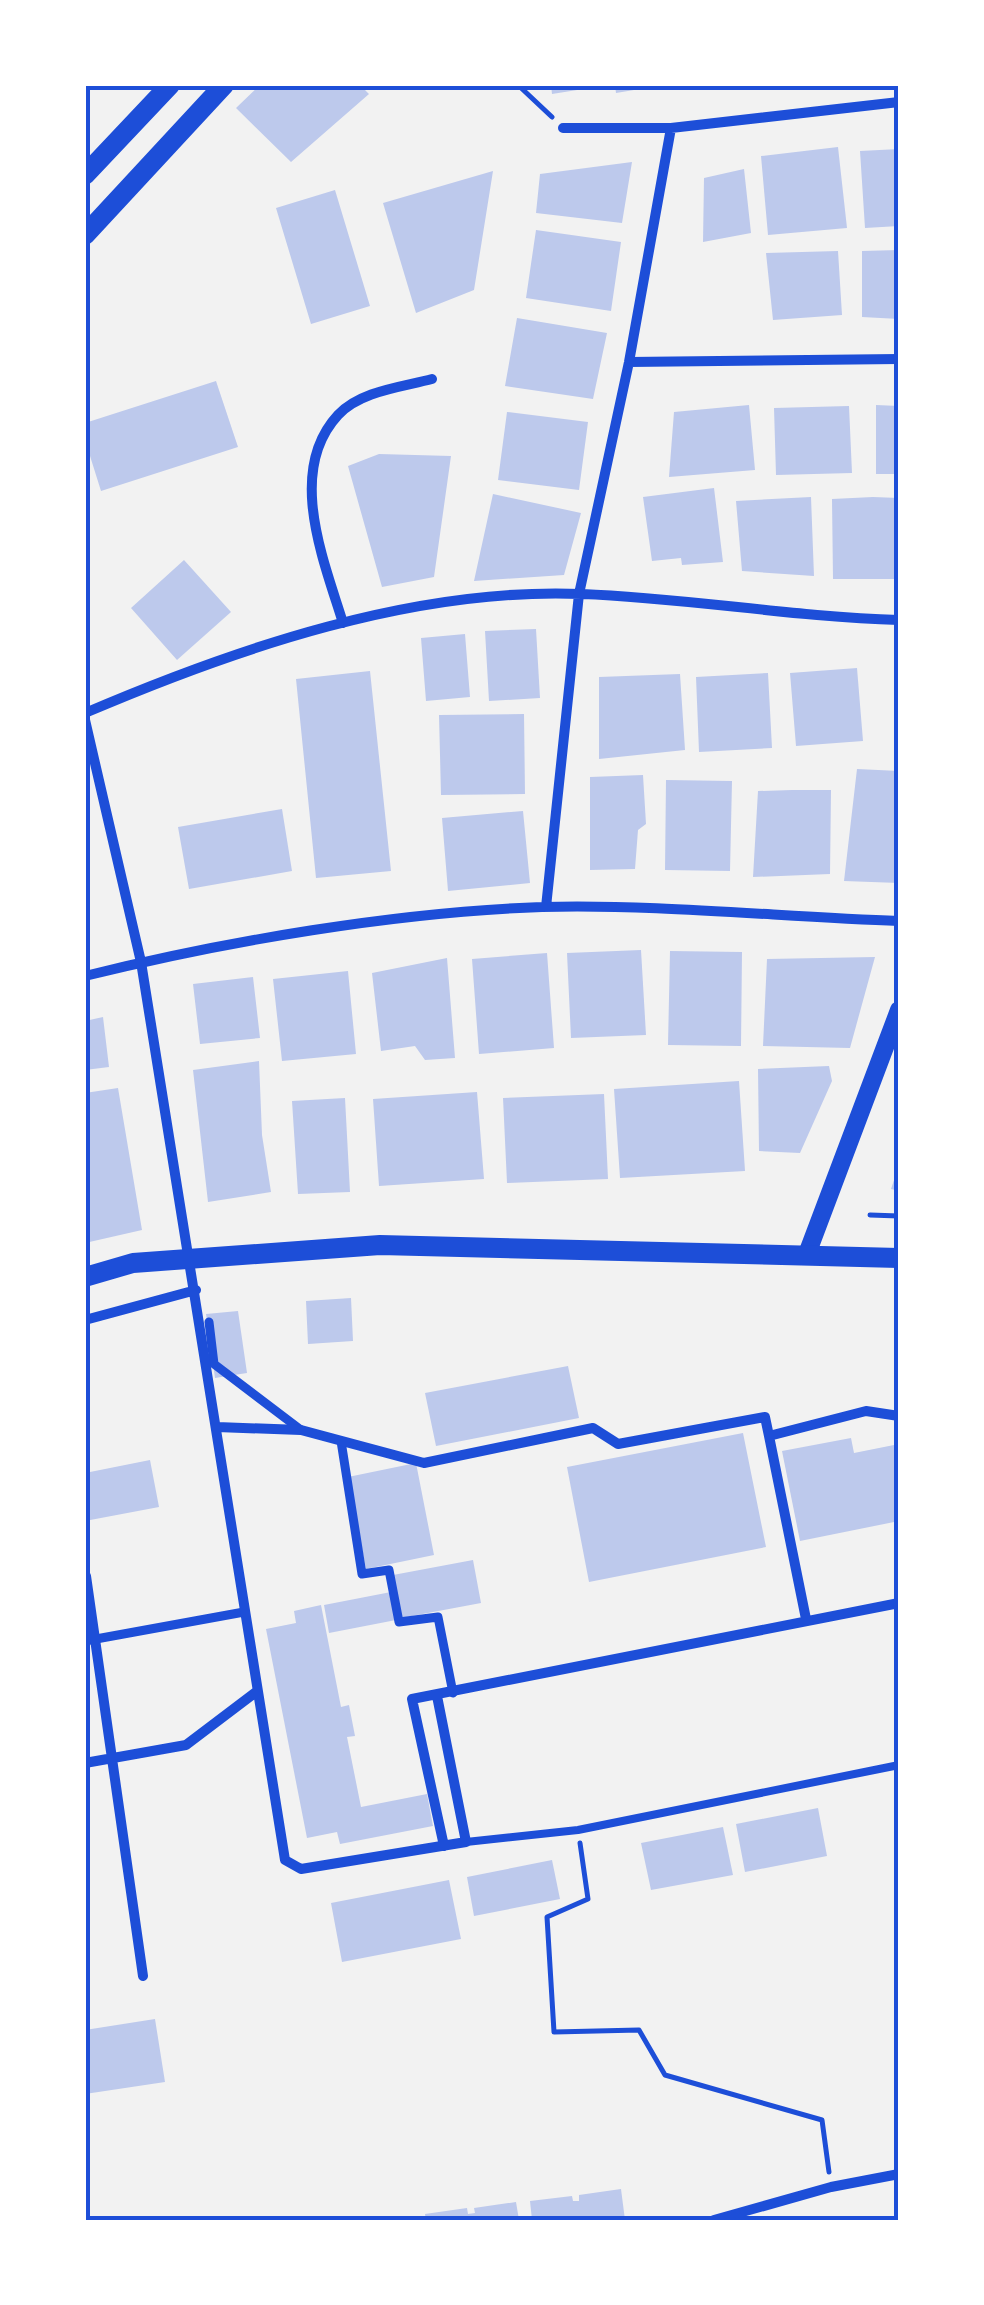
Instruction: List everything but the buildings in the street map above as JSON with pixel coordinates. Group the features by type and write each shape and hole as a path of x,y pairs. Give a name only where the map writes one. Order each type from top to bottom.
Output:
{"main road":[{"path":"85,175 170,85"},
{"path":"85,234 224,85"},
{"path":"85,1277 133,1263 380,1245 899,1258"}],"street":[{"path":"564,128 671,128 899,102"},
{"path":"546,907 580,594 630,362 671,128"},
{"path":"630,362 899,359"},
{"path":"343,623 320,548 312,492 314,462 339,413 367,396 432,378"},
{"path":"438,1696 466,1842 301,1869 284,1860 192,1258 140,962 85,716 149,686 343,623 434,602 580,594 899,620"},
{"path":"85,976 140,962 434,914 546,907 899,922"},
{"path":"807,1254 899,1010"},
{"path":"85,1320 196,1290"},
{"path":"208,1322 214,1364 301,1430"},
{"path":"769,1436 866,1411 899,1416"},
{"path":"217,1427 301,1430 424,1463 592,1428 618,1444 766,1417 806,1619"},
{"path":"341,1441 362,1574 389,1570 399,1622 438,1617 453,1692"},
{"path":"86,1576 89,1640 143,1976"},
{"path":"444,1846 412,1699 806,1619 899,1604"},
{"path":"89,1640 244,1612"},
{"path":"85,1764 186,1745 256,1692"},
{"path":"714,2220 831,2187 899,2174"}],"lane":[{"path":"466,1842 578,1830 899,1765"}],"path":[{"path":"518,85 564,128"},
{"path":"870,1215 899,1216"},
{"path":"578,1830 588,1899 547,1916 554,2032 639,2030 665,2075 822,2120 831,2187"}]}
